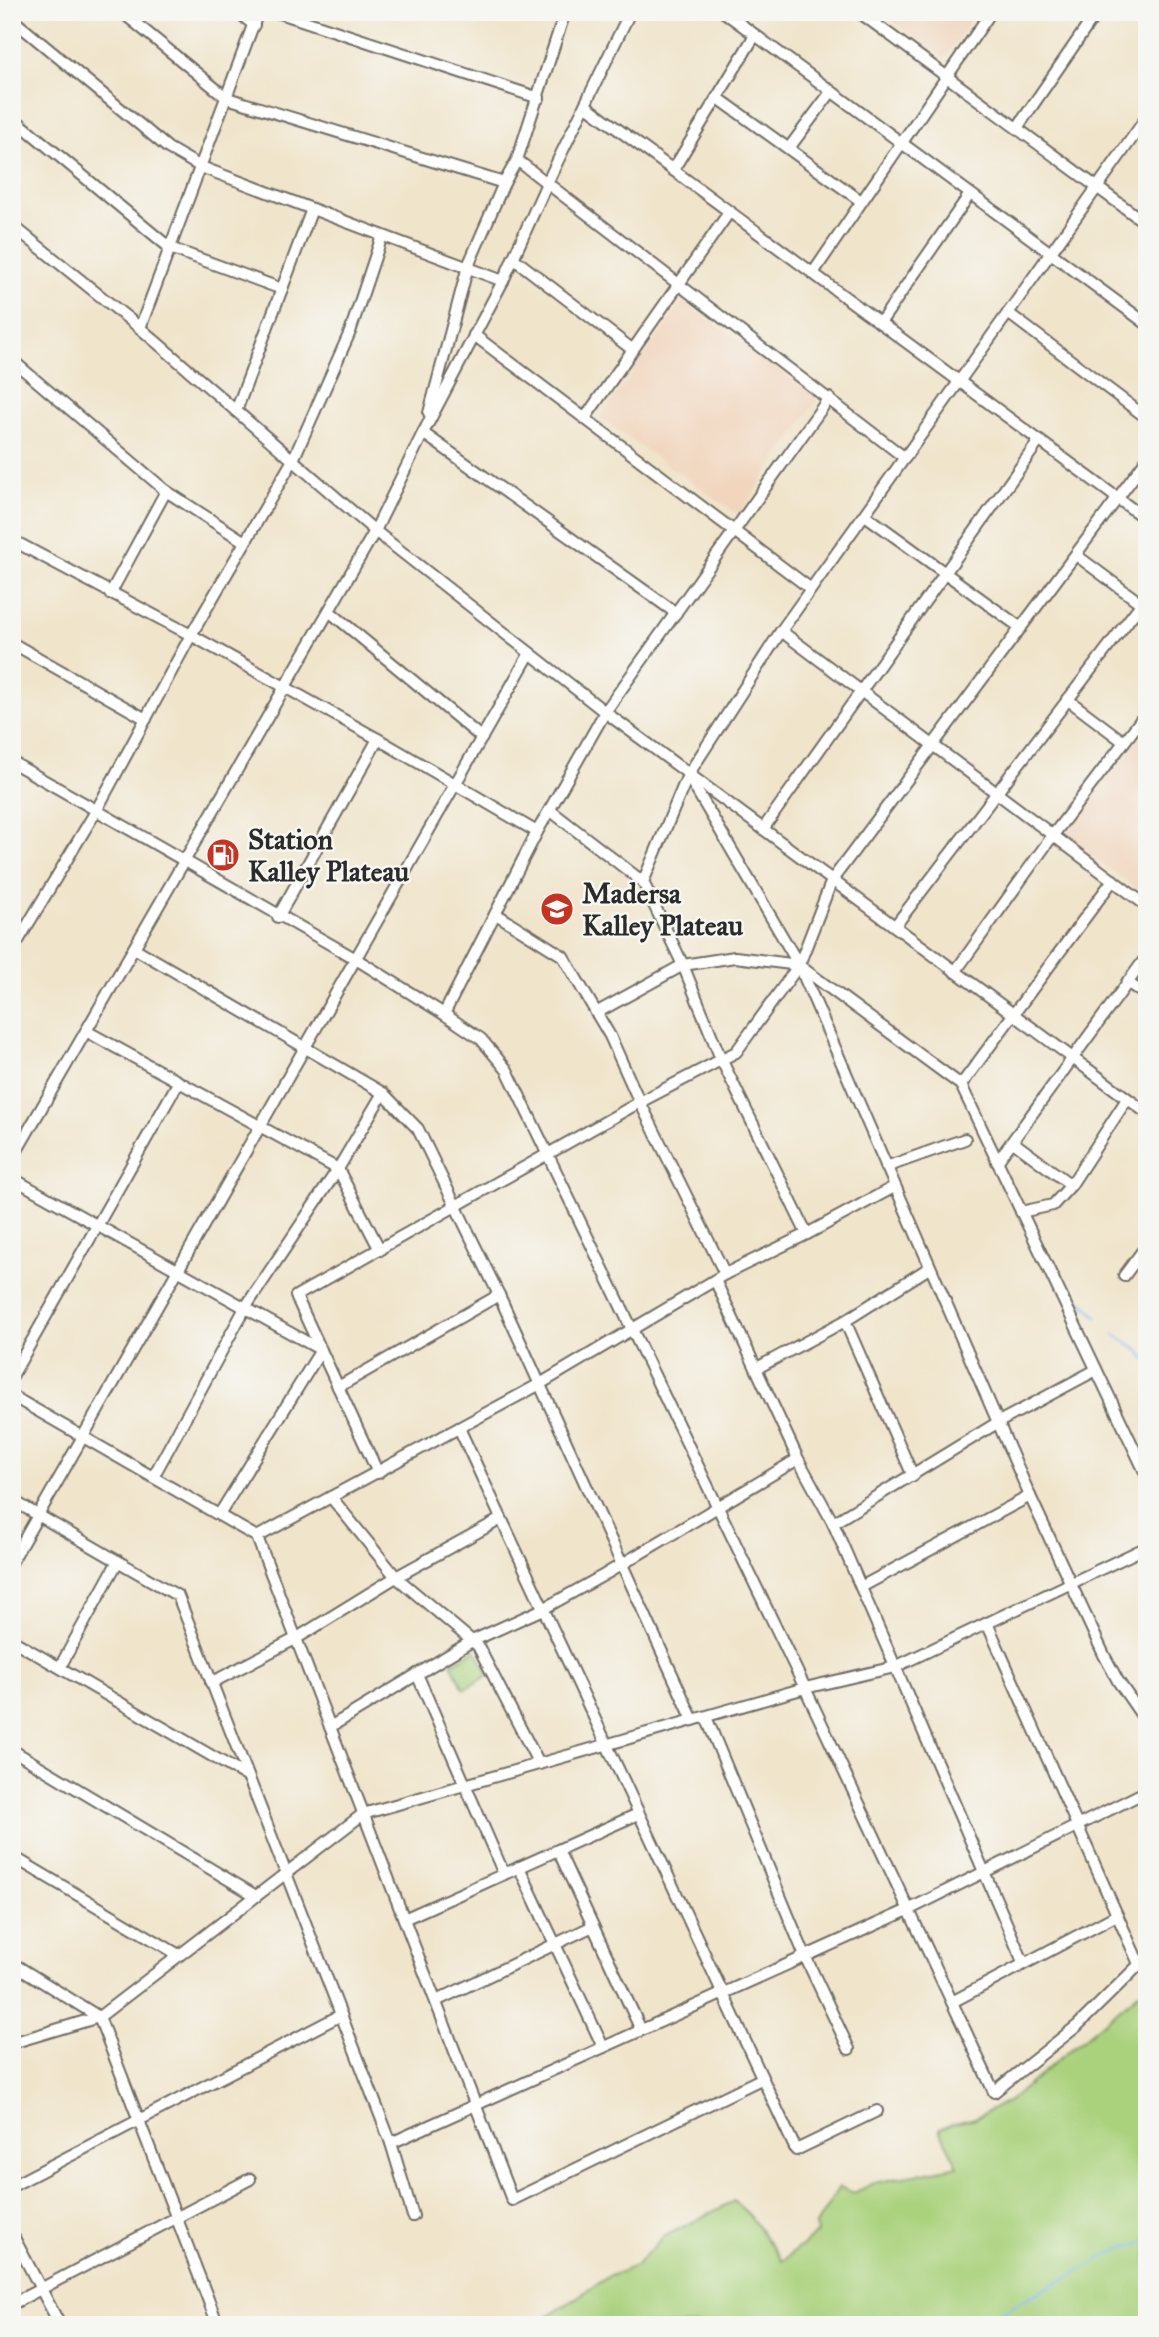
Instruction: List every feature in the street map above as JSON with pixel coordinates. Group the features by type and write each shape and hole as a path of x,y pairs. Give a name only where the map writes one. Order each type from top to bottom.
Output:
{"street":[{"path":"122,12 227,98 505,183"},
{"path":"239,12 254,25"},
{"path":"139,328 258,12"},
{"path":"277,12 539,98"},
{"path":"423,433 468,266 517,160 565,12"},
{"path":"12,1159 375,531 503,281 630,12"},
{"path":"724,12 1147,324"},
{"path":"859,12 1147,224"},
{"path":"813,273 990,12"},
{"path":"1017,128 1097,12"},
{"path":"12,19 168,148 201,167 503,281"},
{"path":"674,170 755,35"},
{"path":"789,148 831,92"},
{"path":"718,98 861,201"},
{"path":"585,105 1147,520"},
{"path":"12,117 170,248 282,289"},
{"path":"643,882 688,775 781,631 1147,117"},
{"path":"517,160 905,458"},
{"path":"880,323 970,194"},
{"path":"236,411 312,209"},
{"path":"585,418 730,211"},
{"path":"12,225 139,328 375,531 605,712 1147,1113"},
{"path":"12,951 96,811 191,635 293,460 350,332 382,236"},
{"path":"513,258 634,350"},
{"path":"1008,313 1147,418"},
{"path":"474,335 811,589"},
{"path":"12,360 166,491 245,542"},
{"path":"444,1014 537,832 605,712 829,398"},
{"path":"423,433 676,613"},
{"path":"763,829 1040,441"},
{"path":"378,1473 296,1296 549,1155 640,1101 736,1052 799,965 832,880 1147,460"},
{"path":"110,594 166,491"},
{"path":"865,515 1021,628"},
{"path":"12,540 285,687 537,832"},
{"path":"895,926 1067,699 1144,606 1076,555"},
{"path":"329,611 482,738"},
{"path":"781,631 1147,906"},
{"path":"12,643 146,719"},
{"path":"12,1561 530,653"},
{"path":"1067,699 1124,742"},
{"path":"955,972 1053,835 1145,716"},
{"path":"278,917 378,739"},
{"path":"13,764 356,959 481,1039 507,1070 805,1688 994,2092 1077,2026 1143,1960 1117,1914 987,1623"},
{"path":"688,775 799,965 929,1268 1070,1584 1118,1681 1147,1723"},
{"path":"551,811 643,882 683,964 721,1059 807,1234"},
{"path":"961,1085 1113,880"},
{"path":"496,914 563,956 620,1055 798,1459 833,1523 1024,1964"},
{"path":"134,948 383,1093 418,1129 499,1295 693,1720"},
{"path":"997,1162 1147,956"},
{"path":"596,1013 683,964 735,957 799,965 961,1085 1147,1476"},
{"path":"1127,982 1147,996"},
{"path":"86,1031 338,1169 380,1250"},
{"path":"12,1376 178,1083"},
{"path":"153,1477 245,1308 338,1169 383,1093"},
{"path":"1021,1212 1053,1205 1071,1185 1128,1099"},
{"path":"886,1167 965,1139"},
{"path":"1013,1142 1071,1185"},
{"path":"12,1178 321,1350"},
{"path":"257,1537 540,1384 720,1277 894,1187"},
{"path":"1124,1276 1147,1245"},
{"path":"757,1368 845,1321 929,1268"},
{"path":"338,1387 499,1295"},
{"path":"845,1321 913,1476"},
{"path":"219,1515 321,1350"},
{"path":"833,1523 997,1423 1096,1370"},
{"path":"12,1396 257,1537 512,2200 761,2079"},
{"path":"458,1428 796,2150 877,2111"},
{"path":"330,1727 472,1641 543,1609 798,1459"},
{"path":"861,1587 1030,1496"},
{"path":"331,1497 396,1577 478,1646 539,1764"},
{"path":"12,1500 178,1597 391,2143 413,2216"},
{"path":"211,1683 297,1638 396,1577 501,1519"},
{"path":"12,2043 99,2017 363,1814 805,1688 895,1667 1147,1547"},
{"path":"60,1667 118,1562"},
{"path":"12,1640 248,1777"},
{"path":"417,1674 504,1874"},
{"path":"706,1717 805,1956 849,2049"},
{"path":"12,1750 256,1896"},
{"path":"391,2143 908,1910 1147,1791"},
{"path":"404,1919 638,1814"},
{"path":"558,1850 641,2030"},
{"path":"12,1856 179,1955"},
{"path":"519,1867 603,2047"},
{"path":"952,2002 1117,1914"},
{"path":"436,2001 593,1926"},
{"path":"12,1963 99,2017 218,2325"},
{"path":"12,2186 341,2015"},
{"path":"12,2304 250,2179"},
{"path":"12,2234 60,2325"}],"shaded area":[{"path":"878,12 977,12 945,59"},
{"path":"683,300 818,398 739,515 600,418"},
{"path":"1145,727 1147,729 1147,897 1064,835"}],"green space":[{"path":"476,1650 489,1675 464,1689 451,1663"},
{"path":"1147,1986 1147,2325 535,2325 608,2277 635,2266 663,2237 734,2201 750,2216 782,2261 817,2233 816,2225 839,2187 854,2193 874,2183 958,2166 939,2129 975,2118 1009,2101"}],"waterway":[{"path":"1051,1262 1066,1285 1097,1317"},
{"path":"1114,1334 1139,1350 1147,1360"},
{"path":"977,2325 1123,2247 1147,2242"}],"place":[{"name":"Station Kalley Plateau","path":"223,855"},
{"name":"Madersa Kalley Plateau","path":"557,909"}]}
